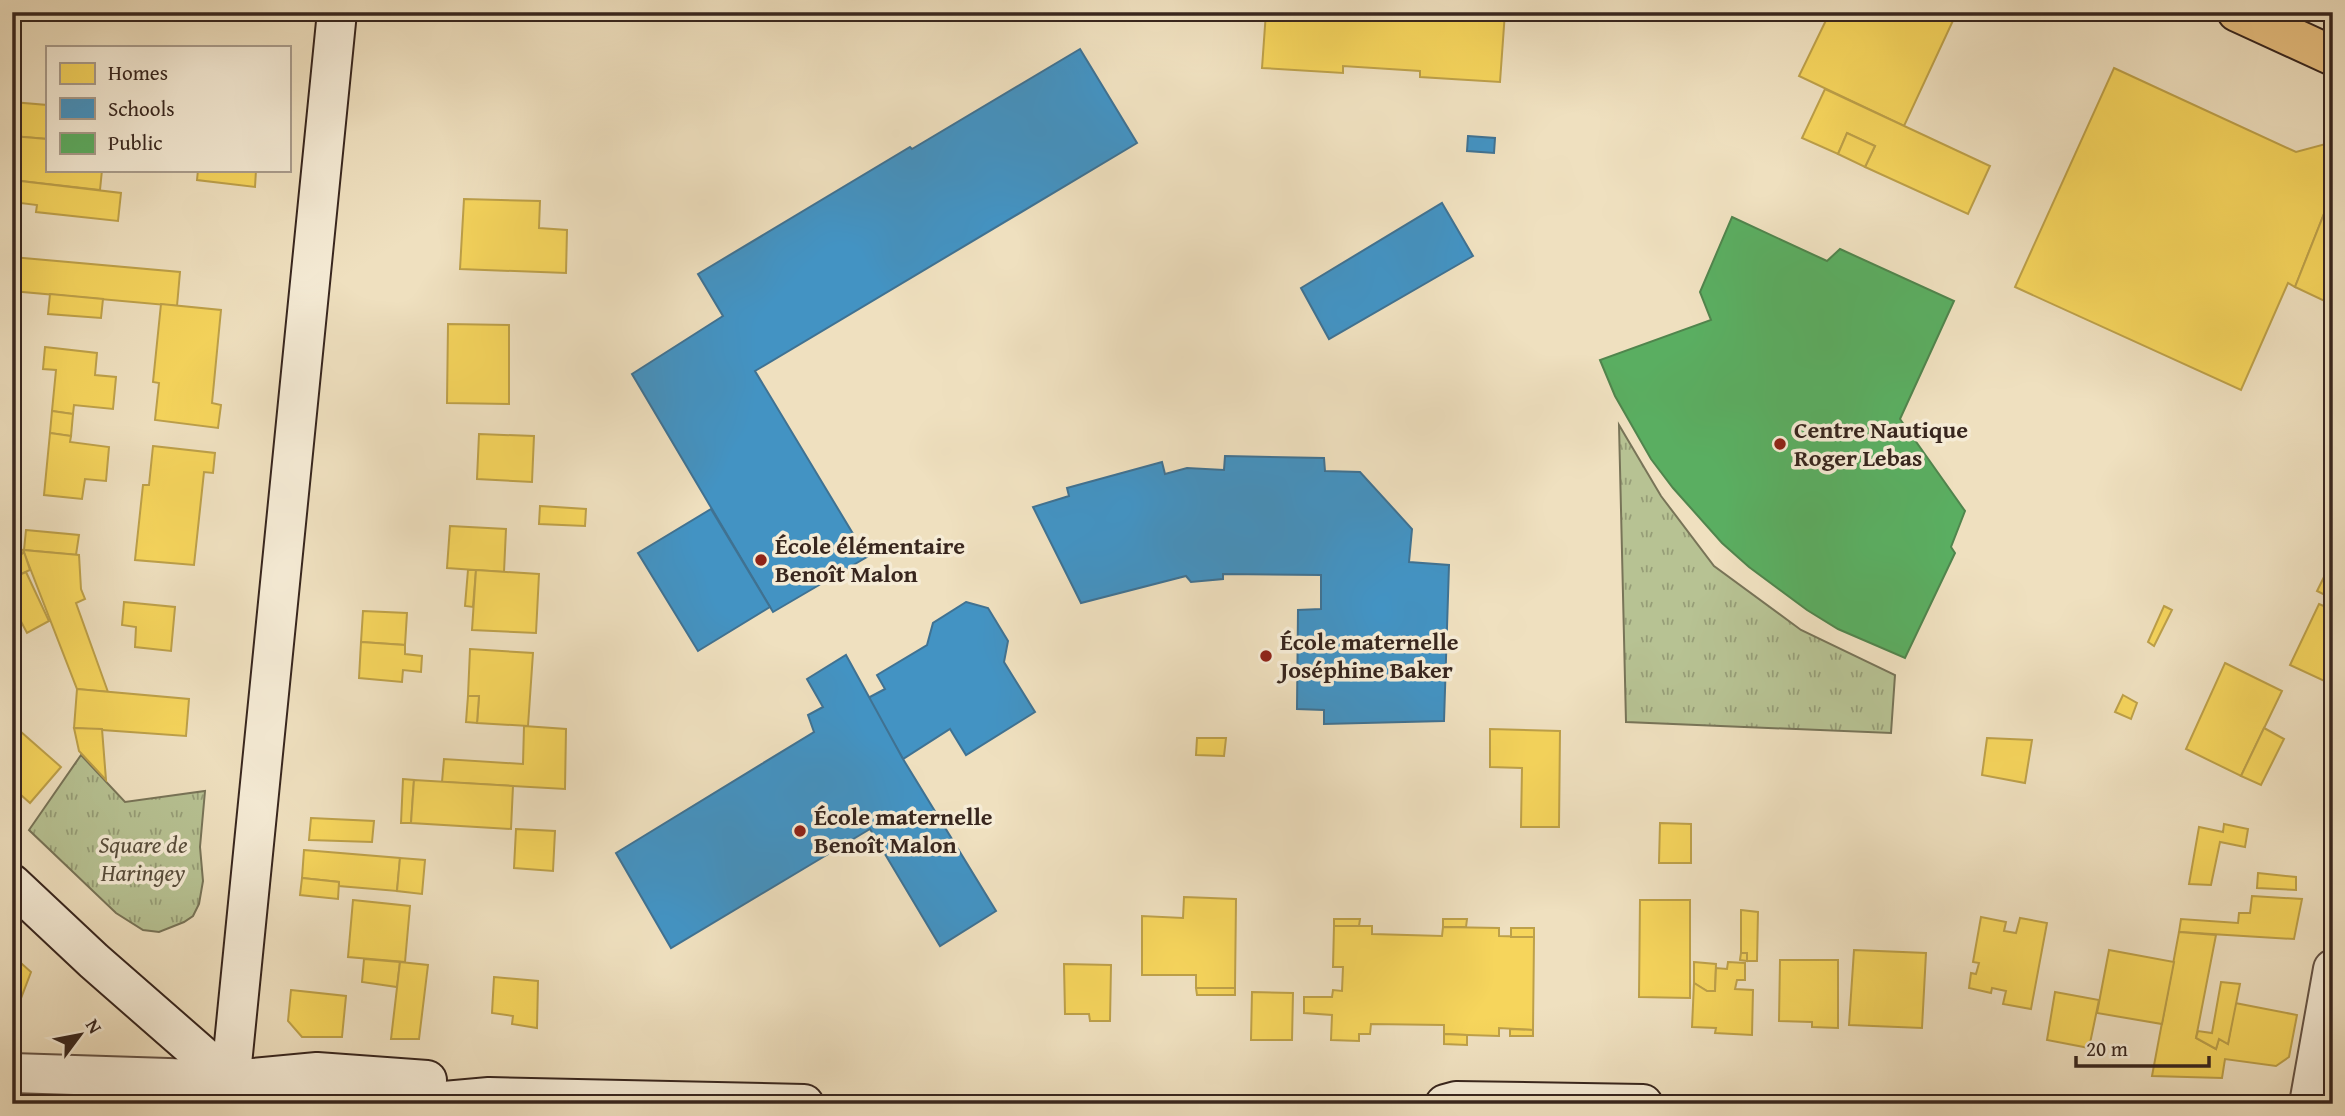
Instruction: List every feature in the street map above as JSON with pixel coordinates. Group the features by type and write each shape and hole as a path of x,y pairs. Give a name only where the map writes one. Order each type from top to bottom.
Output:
{"main road":[{"path":"229,1092 337,12"},
{"path":"2237,12 2333,56"},
{"path":"12,884 229,1092"},
{"path":"2309,1104 2333,969"},
{"path":"229,1092 317,1072 433,1080 489,1097"},
{"path":"12,1073 229,1092 314,1104"},
{"path":"330,1104 433,1102 489,1097 804,1104"},
{"path":"1445,1104 1456,1101 1643,1104"}],"green space":[{"path":"1619,425 1661,496 1714,566 1801,630 1895,675 1891,733 1626,722"},
{"name":"Square de Haringey","path":"81,755 125,802 205,791 200,847 203,881 199,904 193,916 184,922 159,932 143,930 116,913 29,830"}],"building: Homes":[{"path":"189,12 215,12 214,19 189,18"},
{"path":"1266,12 1505,12 1500,82 1420,77 1420,71 1343,66 1343,73 1262,68"},
{"path":"1830,12 1957,12 1904,126 1799,76"},
{"path":"2114,68 2296,152 2333,142 2333,191 2295,287 2288,283 2241,390 2015,287"},
{"path":"1825,89 1990,166 1968,214 1865,167 1875,146 1847,133 1838,154 1802,138"},
{"path":"12,102 46,105 46,139 12,136"},
{"path":"1847,133 1875,146 1865,167 1838,154"},
{"path":"12,136 46,139 46,172 102,172 100,190 12,180"},
{"path":"198,172 256,172 255,187 197,180"},
{"path":"12,180 121,193 118,221 36,212 37,205 21,203 19,213 12,213"},
{"path":"2333,191 2333,305 2295,287"},
{"path":"464,199 540,201 539,228 567,230 566,273 460,269"},
{"path":"12,257 180,272 177,306 12,291"},
{"path":"50,294 103,299 101,318 48,314"},
{"path":"161,304 221,310 212,403 221,405 218,428 155,420 159,383 153,382"},
{"path":"448,324 509,325 509,404 447,403"},
{"path":"45,347 97,353 95,375 116,377 113,409 74,405 73,414 52,411 56,370 43,369"},
{"path":"52,411 73,414 71,436 50,433"},
{"path":"50,433 71,436 70,442 109,447 106,481 85,479 82,499 44,495"},
{"path":"479,434 534,436 532,482 477,479"},
{"path":"153,446 215,453 213,473 204,472 194,565 135,560 143,485 149,485"},
{"path":"540,506 586,509 585,526 539,524"},
{"path":"450,526 506,529 504,572 447,568"},
{"path":"26,530 79,535 76,555 24,550"},
{"path":"12,549 24,552 12,563"},
{"path":"23,550 79,555 81,589 85,599 76,603 108,692 77,689"},
{"path":"24,552 30,570 12,578 12,563"},
{"path":"468,570 476,570 473,607 465,606"},
{"path":"476,570 539,574 536,633 472,630"},
{"path":"26,572 49,621 27,633 15,610 20,607 12,593 12,578"},
{"path":"2324,577 2333,582 2333,599 2317,591"},
{"path":"124,602 175,607 171,651 135,647 136,627 122,625"},
{"path":"2319,604 2333,610 2333,685 2290,665"},
{"path":"2164,606 2172,610 2154,646 2148,642"},
{"path":"363,611 407,613 405,645 361,642"},
{"path":"361,642 405,645 405,654 422,656 421,672 403,670 402,682 359,678"},
{"path":"470,649 533,653 528,726 477,723 479,696 468,696"},
{"path":"2225,663 2282,691 2241,776 2186,749"},
{"path":"77,689 189,699 186,736 74,728"},
{"path":"2123,695 2137,703 2131,719 2115,712"},
{"path":"468,696 479,696 477,723 466,722"},
{"path":"12,724 61,767 30,803 12,787"},
{"path":"524,726 566,729 565,789 442,782 444,759 523,764"},
{"path":"74,728 102,729 106,780 79,751"},
{"path":"2264,728 2284,739 2261,785 2241,776"},
{"path":"1490,729 1560,731 1559,827 1521,827 1522,768 1490,767"},
{"path":"1197,738 1226,738 1224,756 1196,755"},
{"path":"1987,738 2032,740 2025,783 1982,775"},
{"path":"403,779 414,780 411,823 401,823"},
{"path":"414,780 513,786 511,829 411,823"},
{"path":"311,818 374,821 372,842 309,840"},
{"path":"1660,823 1691,824 1691,863 1659,863"},
{"path":"2224,824 2248,829 2245,847 2220,842 2211,885 2189,884 2199,827 2223,832"},
{"path":"516,829 555,831 553,871 514,868"},
{"path":"304,850 400,858 397,891 339,886 339,882 302,878"},
{"path":"400,858 425,860 422,894 397,891"},
{"path":"2258,873 2296,877 2296,890 2257,888"},
{"path":"302,878 339,882 338,899 300,895"},
{"path":"2252,896 2302,899 2294,939 2179,932 2181,919 2238,923 2239,913 2250,913"},
{"path":"1184,897 1236,899 1235,988 1196,988 1196,975 1142,975 1142,916 1183,918"},
{"path":"353,900 410,906 405,962 348,957"},
{"path":"1640,900 1690,900 1690,998 1639,997"},
{"path":"1741,910 1758,912 1757,961 1747,961 1747,953 1741,953"},
{"path":"1981,917 2006,922 2004,931 2016,933 2020,918 2047,923 2031,1009 2003,1004 2006,991 1992,988 1991,993 1969,988 1971,973 1976,974 1979,963 1973,962"},
{"path":"1334,919 1360,919 1359,926 1334,926"},
{"path":"1443,919 1467,919 1466,927 1443,927"},
{"path":"1334,926 1372,926 1372,934 1442,936 1443,927 1499,928 1499,936 1534,937 1533,1030 1499,1028 1499,1036 1467,1035 1444,1034 1444,1025 1371,1024 1370,1034 1359,1034 1359,1041 1331,1040 1332,1015 1304,1013 1304,997 1332,997 1333,990 1342,991 1343,967 1333,967"},
{"path":"1511,928 1534,928 1534,937 1511,937"},
{"path":"2179,932 2216,935 2196,1038 2216,1049 2219,1039 2228,1044 2235,1003 2297,1015 2289,1057 2276,1066 2225,1059 2222,1078 2152,1076"},
{"path":"1854,950 1926,953 1922,1028 1849,1025"},
{"path":"2109,950 2174,962 2162,1024 2097,1013"},
{"path":"1741,953 1747,953 1747,961 1740,960"},
{"path":"12,955 31,972 12,1022"},
{"path":"364,959 400,962 397,987 362,982"},
{"path":"1780,960 1838,960 1838,1028 1812,1027 1812,1022 1779,1021"},
{"path":"400,962 428,965 419,1039 391,1039"},
{"path":"1694,962 1716,964 1715,991 1707,991 1694,983"},
{"path":"1728,962 1745,963 1745,980 1737,980 1735,989 1753,990 1752,1035 1715,1033 1716,1028 1692,1027 1694,983 1707,991 1715,991 1716,968 1727,969"},
{"path":"1064,964 1111,965 1110,1021 1090,1021 1089,1014 1065,1014"},
{"path":"494,977 538,981 537,1028 512,1024 513,1016 492,1013"},
{"path":"2221,982 2240,984 2228,1044 2219,1039 2216,1049 2196,1038 2198,1031 2212,1033"},
{"path":"1196,988 1235,988 1235,995 1197,995"},
{"path":"291,990 346,996 342,1037 302,1037 288,1021"},
{"path":"1252,992 1293,993 1292,1040 1251,1040"},
{"path":"2055,992 2099,1000 2089,1048 2047,1040"},
{"path":"1510,1029 1533,1030 1533,1036 1510,1036"},
{"path":"1444,1034 1467,1035 1467,1045 1444,1044"}],"building: Schools":[{"path":"1080,49 1137,143 755,371 867,557 773,612 632,374 723,316 698,274"},
{"path":"1468,136 1495,138 1494,153 1467,151"},
{"path":"1442,203 1473,256 1329,339 1301,288"},
{"path":"1225,456 1324,458 1325,471 1360,472 1412,529 1409,562 1449,565 1444,721 1324,724 1324,710 1297,709 1298,610 1321,609 1321,575 1223,574 1223,579 1191,582 1186,576 1081,603 1033,507 1069,496 1067,488 1162,462 1165,474 1187,468 1224,470"},
{"path":"711,509 770,607 698,651 638,553"},
{"path":"966,602 988,608 1008,641 1004,662 1035,712 966,755 950,729 903,759 868,698 885,689 877,675 927,645 933,623"},
{"path":"846,655 903,759 996,911 940,946 870,829 671,948 616,853 814,732 808,715 823,707 807,679"}],"building: Public":[{"name":"Centre Nautique Roger Lebas","path":"1732,217 1827,261 1840,249 1954,301 1900,419 1965,511 1951,547 1955,553 1905,658 1838,629 1807,610 1749,567 1722,543 1651,459 1615,396 1600,360 1711,320 1700,292"}],"place":[{"name":"Centre Nautique Roger Lebas","path":"1780,444"},
{"name":"École élémentaire Benoît Malon","path":"761,560"},
{"name":"École maternelle Joséphine Baker","path":"1266,656"},
{"name":"École maternelle Benoît Malon","path":"800,831"}]}
